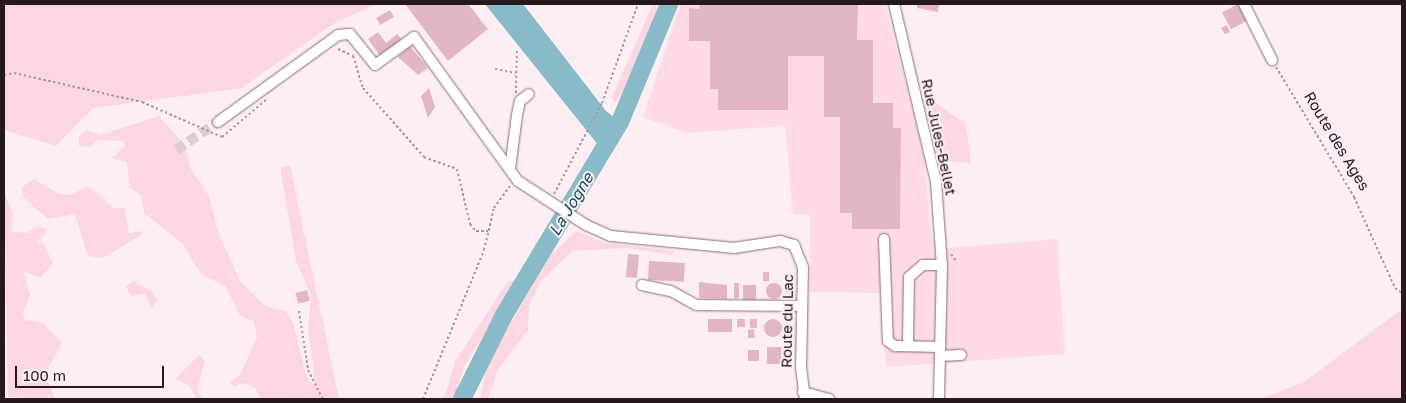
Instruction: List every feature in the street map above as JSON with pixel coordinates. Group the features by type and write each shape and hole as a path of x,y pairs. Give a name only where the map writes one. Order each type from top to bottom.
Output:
{"street":[{"name":"Rue Jules-Bellet","path":"894,4 933,162 942,265 939,399"},
{"path":"1244,4 1272,60"},
{"path":"218,122 338,35 350,34 374,66 414,37 518,181"},
{"path":"510,169 520,101 530,94"},
{"name":"Route du Lac","path":"518,181 546,202 586,225 611,236 724,248 780,241 794,245 802,260 804,396"},
{"path":"884,239 887,339 894,346 908,346 961,355"},
{"path":"908,346 910,277 923,265 942,265"},
{"path":"642,285 671,291 696,306 802,306"},
{"path":"804,396 829,399"}],"path":[{"path":"554,194 582,136 602,103 638,4"},
{"path":"333,50 344,48 354,56 363,88 424,157 457,169 470,224 476,231 488,231"},
{"path":"517,49 516,72 520,101"},
{"name":"Route des Ages","path":"1272,60 1354,197 1394,288 1402,292"},
{"path":"495,69 516,72"},
{"path":"4,75 14,73 142,102 222,137 269,98"},
{"path":"423,399 488,231 494,208 518,181"},
{"path":"947,252 957,262"},
{"path":"299,311 308,370 323,399"}],"shaded area":[{"path":"4,4 377,4 334,23 242,88 93,108 56,146 4,130"},
{"path":"653,4 657,4 654,27 628,86 615,103 612,97"},
{"path":"680,4 901,4 885,6 923,151 933,249 1057,239 1065,354 886,367 881,293 810,292 810,215 793,214 785,126 686,133 643,117"},
{"path":"923,94 966,124 971,163 939,161"},
{"path":"159,116 185,145 190,168 209,196 218,232 240,281 265,306 285,311 293,322 306,376 316,388 308,328 311,295 296,261 281,173 281,167 290,166 339,399 261,399 255,388 242,382 235,387 230,383 240,375 257,337 254,322 240,315 225,286 201,274 183,244 144,213 141,195 129,187 127,162 112,158 125,146 124,141 98,140 90,147 79,146 79,136 87,130 100,135"},
{"path":"34,179 59,194 70,195 87,187 94,190 113,208 125,208 129,233 141,231 141,235 103,258 88,256 75,214 48,219 23,197 22,187"},
{"path":"4,193 13,213 11,232 27,233 38,226 48,230 38,241 44,244 53,264 40,278 23,271 30,295 23,313 25,320 43,323 62,343 45,373 55,399 8,397"},
{"path":"576,231 605,243 675,251 671,255 627,248 572,251 541,281 529,305 528,330 497,371 488,399 480,399 486,369 502,338 551,255"},
{"path":"133,281 152,291 157,300 152,309 145,293 131,296 126,287"},
{"path":"508,281 514,281 510,293 464,367 454,399 444,399 455,362"},
{"path":"1402,309 1402,399 1260,399 1304,382"},
{"path":"199,355 205,361 197,391 203,399 196,399 189,385 175,379"}],"water":[{"path":"485,4 523,4 606,111 620,122 603,151"},
{"path":"463,386 471,394 463,402 455,394"}],"building":[{"path":"405,4 468,4 488,29 448,61"},
{"path":"700,4 858,4 857,40 873,40 873,103 893,103 893,128 901,128 900,229 852,229 852,213 840,213 840,117 824,117 824,56 788,56 788,110 718,110 718,89 710,89 710,41 689,41 689,8 699,9"},
{"path":"917,4 939,4 938,12 917,8"},
{"path":"1238,4 1247,21 1231,29 1222,12"},
{"path":"390,10 394,17 380,25 376,18"},
{"path":"1227,25 1230,32 1225,34 1221,28"},
{"path":"378,32 386,43 397,34 403,41 380,56 368,39"},
{"path":"410,46 428,68 418,75 398,57"},
{"path":"429,88 435,107 428,118 421,96"},
{"path":"628,254 639,255 637,278 626,277"},
{"path":"649,261 685,263 684,282 648,280"},
{"path":"763,272 769,272 769,281 763,281"},
{"path":"699,282 727,285 727,299 699,298"},
{"path":"734,283 739,283 739,298 734,298"},
{"path":"771,283 777,283 782,288 780,297 771,299 766,294 766,288"},
{"path":"743,285 756,285 756,300 743,300"},
{"path":"307,290 310,301 298,304 295,293"},
{"path":"708,319 732,319 732,332 708,332"},
{"path":"737,319 745,319 745,327 737,327"},
{"path":"750,319 757,319 757,328 750,328"},
{"path":"769,319 777,319 782,324 780,335 769,337 764,332 764,324"},
{"path":"754,329 755,338 748,338 748,330"},
{"path":"767,347 781,347 781,364 767,364"},
{"path":"748,350 759,350 759,361 748,361"}],"waterway":[{"name":"La Jogne","path":"462,399 504,315 620,122 669,4"}],"tunnel":[{"path":"176,150 218,122"}]}
